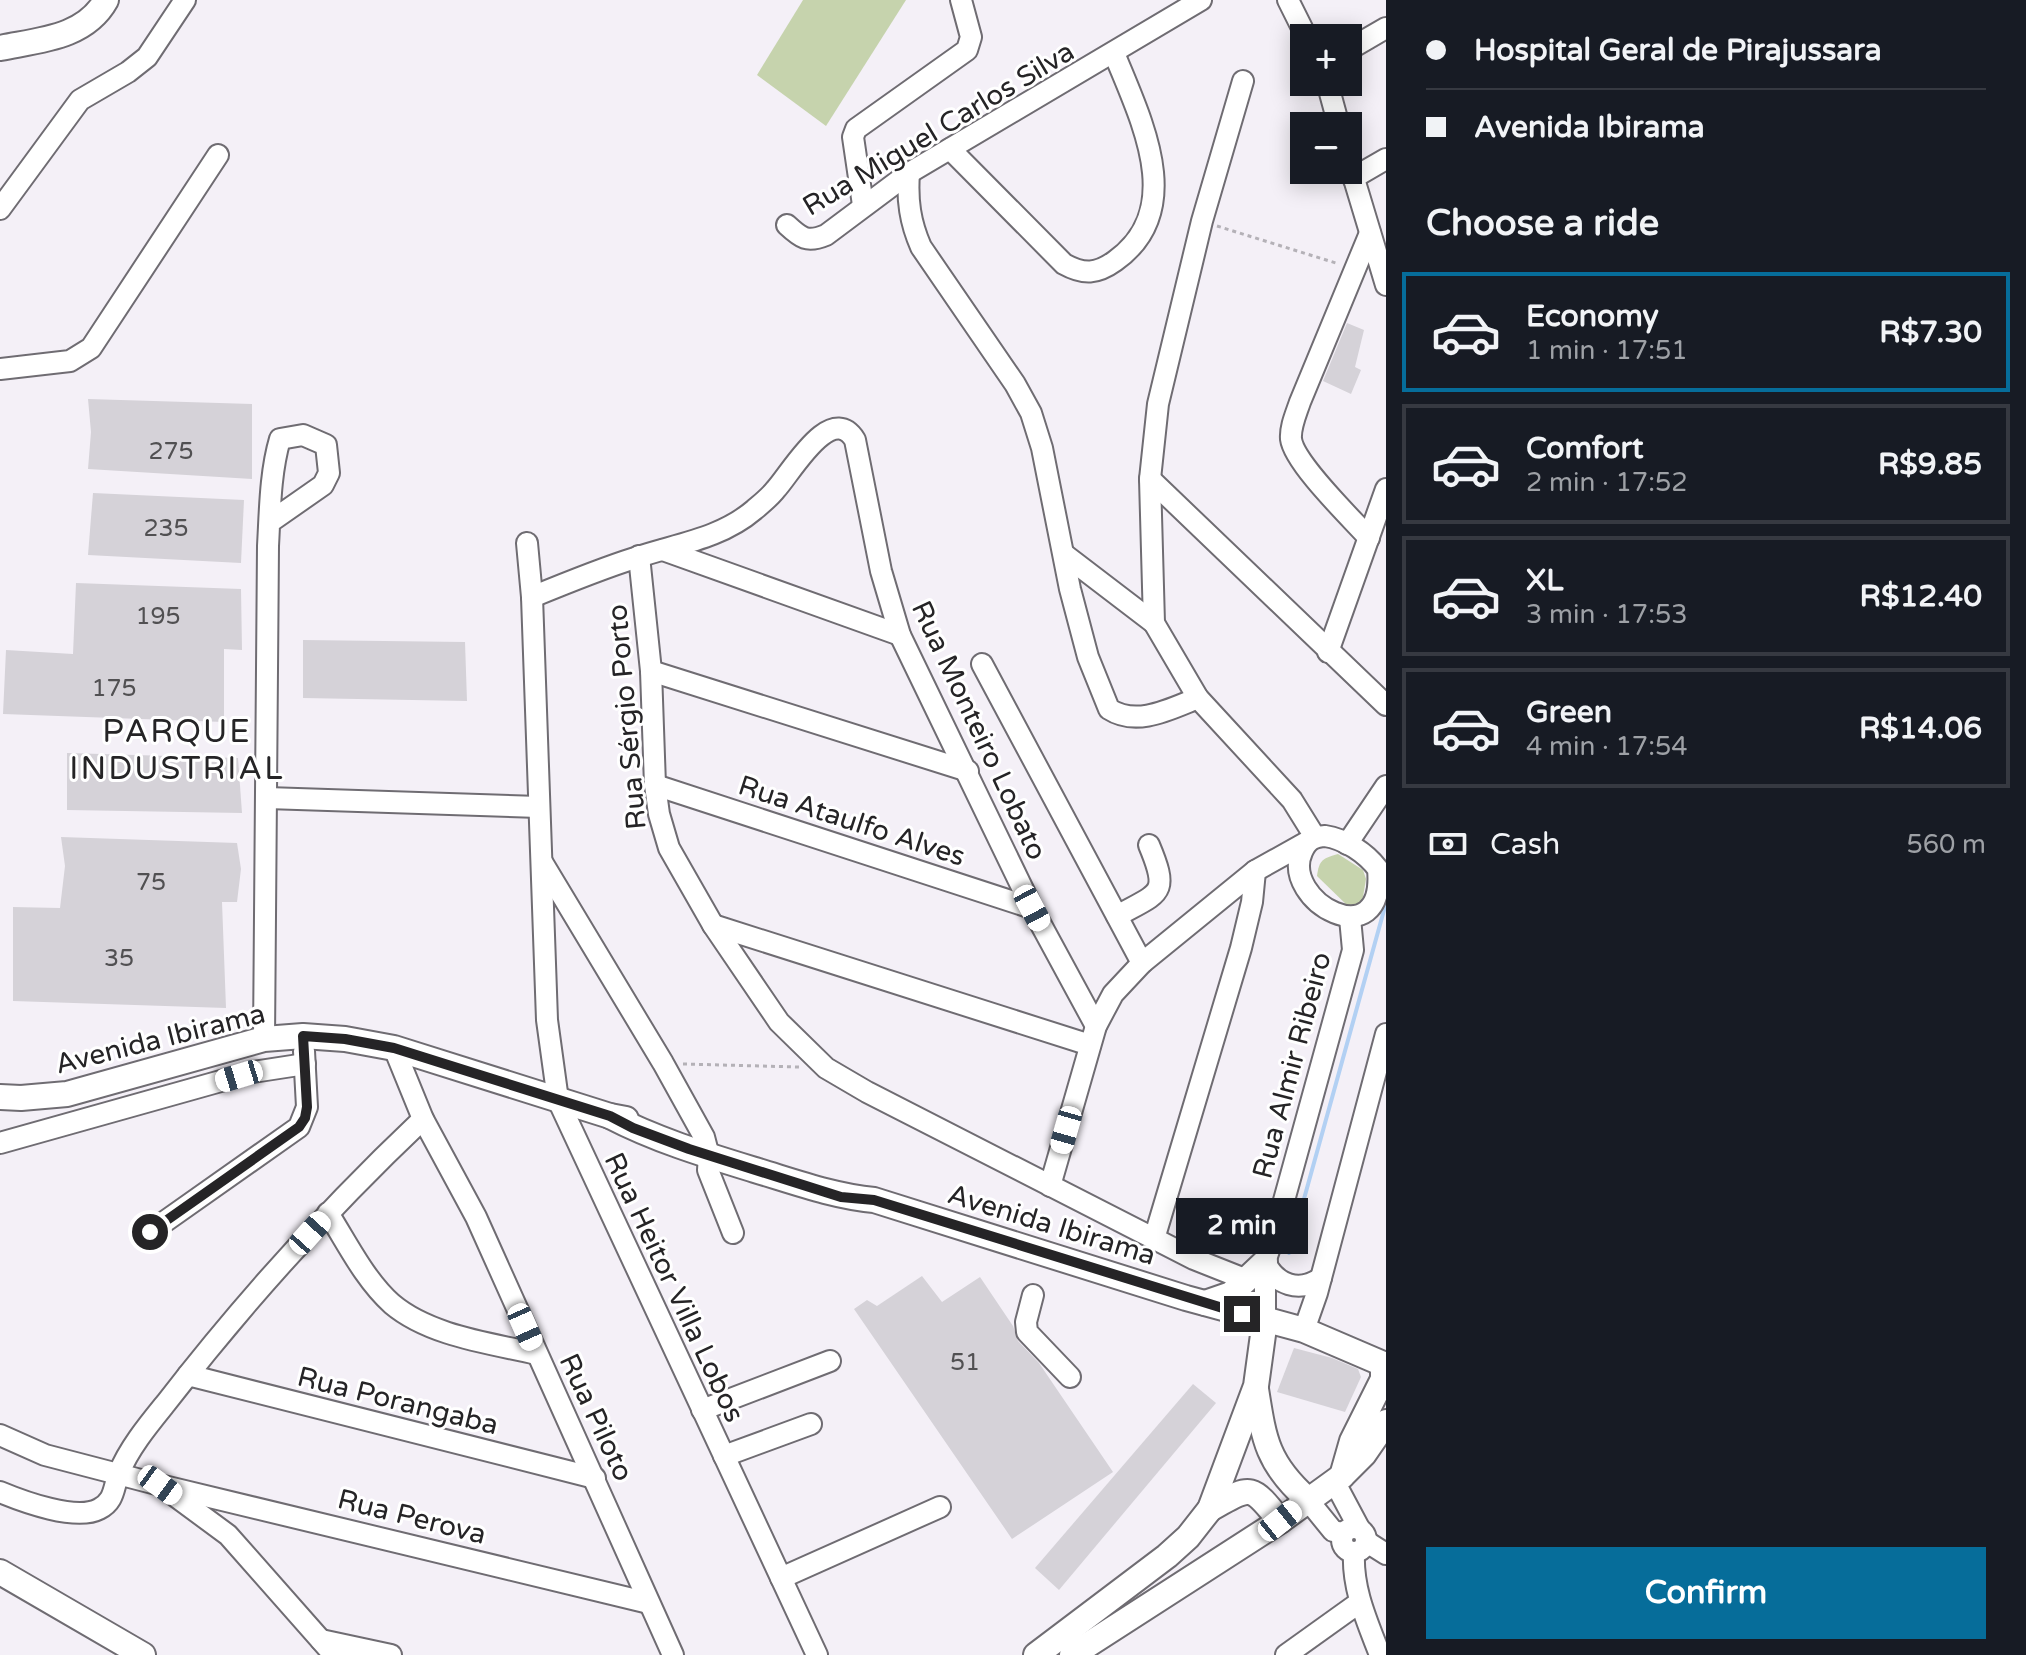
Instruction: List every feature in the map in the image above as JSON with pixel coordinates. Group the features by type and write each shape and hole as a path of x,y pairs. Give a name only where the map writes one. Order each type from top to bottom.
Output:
{"main road":[{"path":"0,48 79,30 92,20 106,0"},
{"name":"Avenida Ibirama","path":"0,1097 67,1094 264,1039 303,1036 345,1039 394,1048 610,1116 633,1128 707,1146 841,1197 874,1200 1205,1303 1304,1330 1381,1359"},
{"path":"1205,1303 1231,1294 1265,1262"},
{"path":"1036,1655 1167,1556 1188,1537 1210,1509 1256,1386 1265,1320"},
{"path":"1261,1346 1280,1335 1304,1330"},
{"path":"1338,1478 1352,1441 1383,1379 1381,1359"},
{"path":"1256,1386 1266,1446 1289,1483 1307,1499"},
{"path":"1072,1655 1280,1521 1338,1478 1384,1431"},
{"path":"1210,1509 1247,1491 1258,1493 1280,1521"},
{"path":"0,1572 135,1653"}],"street":[{"path":"0,209 80,100 147,57 185,0"},
{"path":"863,205 853,137 856,129 967,50 971,37 961,0"},
{"name":"Rua Miguel Carlos Silva","path":"787,225 802,239 813,240 826,235 909,173 1201,0"},
{"path":"1288,0 1300,24"},
{"path":"1362,42 1386,28"},
{"path":"950,149 1064,264 1079,273 1094,273 1108,266 1142,236 1154,196 1150,148 1114,53"},
{"path":"1154,623 1150,479 1158,404 1202,221 1243,81"},
{"path":"0,369 70,361 91,348 218,155"},
{"path":"1362,165 1386,159"},
{"path":"909,173 909,210 912,228 921,247 1015,384 1031,413 1042,448 1070,589 1088,657 1109,709 1129,717 1140,717 1198,698"},
{"path":"1355,184 1386,285"},
{"path":"1369,538 1302,462 1291,440 1300,402 1370,233"},
{"name":"Rua Monteiro Lobato","path":"532,597 639,556 727,528 776,490 818,436 832,429 851,434 855,440 881,571 900,635 1093,1035"},
{"path":"1150,479 1386,705"},
{"path":"1328,652 1386,489"},
{"path":"264,1039 270,522"},
{"name":"Rua Heitor Villa Lobos","path":"527,543 532,597 547,1020 558,1100 817,1655"},
{"path":"663,550 900,635"},
{"path":"1065,555 1154,623 1198,698 1292,800 1311,839"},
{"name":"Rua Sérgio Porto","path":"639,556 651,671 655,785 669,848 713,925 779,1022 803,1049 826,1068 867,1092 1154,1239 1217,1270 1247,1280"},
{"path":"982,664 1142,963"},
{"path":"651,671 968,771"},
{"name":"Rua Ataulfo Alves","path":"655,785 1032,908"},
{"path":"1347,844 1386,786"},
{"path":"267,798 539,807"},
{"path":"1050,1186 1093,1035 1113,994 1142,963 1255,871 1311,839 1336,838 1381,865 1372,903 1366,911 1350,918 1340,917 1324,906 1299,874 1287,863 1275,860"},
{"path":"1299,874 1300,855 1311,839"},
{"path":"1117,916 1156,894 1161,885 1161,873 1149,845"},
{"path":"542,862 663,1063 707,1146 708,1170 733,1233"},
{"path":"1154,1239 1241,948 1252,902 1255,871"},
{"name":"Rua Almir Ribeiro","path":"1265,1320 1265,1262 1353,950 1350,918"},
{"path":"713,925 1093,1035"},
{"path":"1304,1330 1321,1278 1386,1034"},
{"path":"150,1232 299,1127 307,1107 303,1036"},
{"name":"Rua Piloto","path":"394,1048 423,1119 476,1217 673,1655"},
{"path":"0,1143 253,1072 305,1064"},
{"path":"0,1492 60,1510 87,1514 103,1508 111,1500 119,1473 144,1431 188,1375 328,1213 423,1119"},
{"path":"328,1213 371,1279 392,1303 431,1325 537,1354"},
{"path":"1265,1262 1274,1277 1289,1285 1306,1286 1321,1278"},
{"path":"1033,1295 1026,1322 1027,1332 1050,1360 1070,1377"},
{"path":"702,1410 830,1361"},
{"name":"Rua Porangaba","path":"188,1375 595,1478"},
{"path":"724,1456 811,1424"},
{"name":"Rua Perova","path":"0,1435 45,1455 160,1485 649,1603"},
{"path":"1338,1478 1356,1539 1353,1569 1360,1602 1380,1655"},
{"path":"160,1485 228,1535 327,1648 391,1655"},
{"path":"1307,1499 1333,1531 1386,1554"},
{"path":"228,1535 249,1505"},
{"path":"781,1578 940,1507"},
{"path":"1286,1655 1360,1602"}],"path":[{"path":"1202,221 1355,269"},
{"path":"663,1063 826,1068"}],"green space":[{"path":"803,0 906,0 826,126 757,75"},
{"path":"1338,854 1363,870 1366,879 1362,903 1352,910 1317,876 1323,860"}],"building":[{"path":"1347,323 1364,330 1355,367 1361,370 1351,394 1323,381"},
{"path":"88,399 252,404 252,479 88,469 91,432"},
{"path":"93,493 244,500 241,563 88,555"},
{"path":"76,583 241,589 242,650 224,649 224,722 3,714 6,650 73,654"},
{"path":"303,640 465,642 467,701 303,698"},
{"path":"67,753 238,758 242,813 67,810"},
{"path":"61,837 237,843 241,869 237,902 222,902 226,1008 13,1001 13,907 60,908 65,866"},
{"path":"922,1276 942,1302 980,1277 1013,1326 1018,1341 1039,1363 1113,1472 1012,1539 854,1309 867,1300 877,1306"},
{"path":"1294,1348 1358,1369 1361,1377 1345,1412 1277,1392"},
{"path":"1193,1384 1216,1403 1059,1590 1035,1568"}],"waterway":[{"path":"1289,1253 1386,903"}],"district":[{"name":"PARQUE INDUSTRIAL","path":"177,750"}],"route":[{"path":"150,1232 299,1127 307,1107 303,1036 345,1039 394,1048 610,1116 689,1149 841,1197 874,1200 1242,1314"}]}
